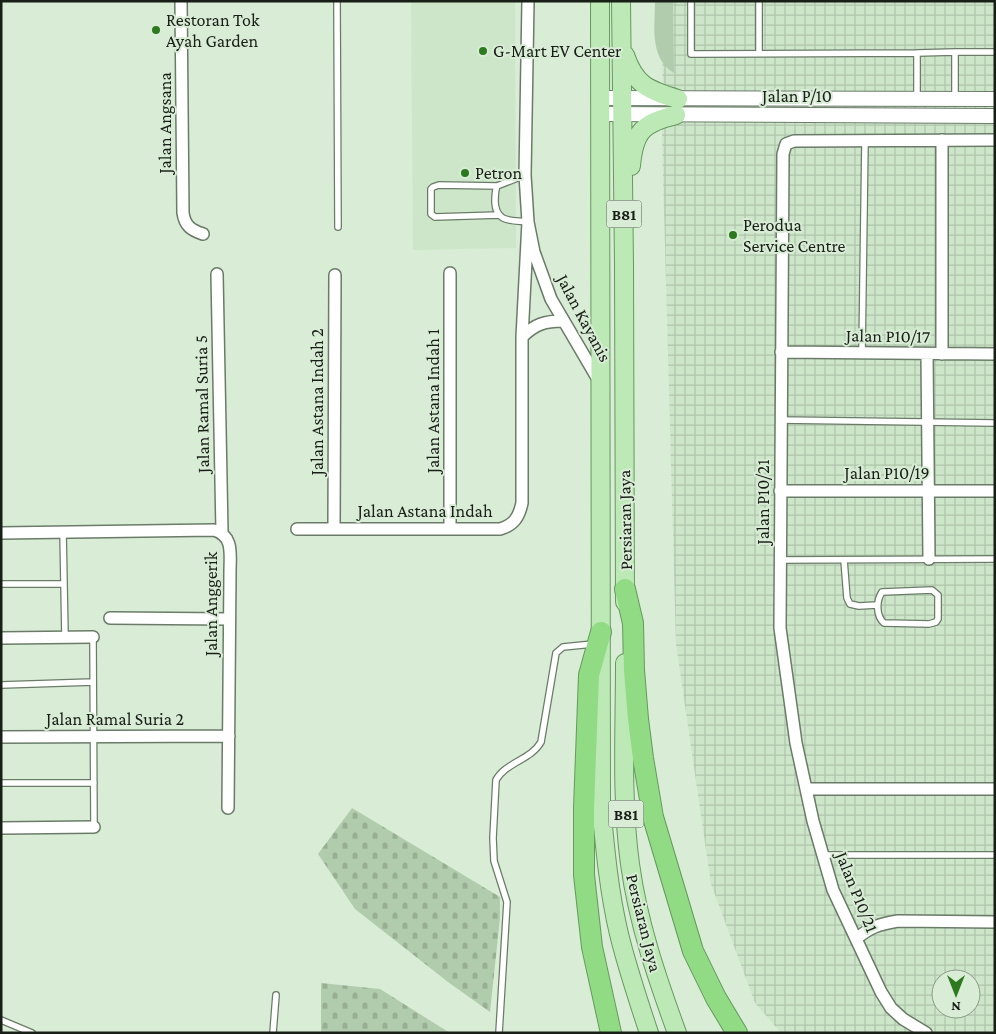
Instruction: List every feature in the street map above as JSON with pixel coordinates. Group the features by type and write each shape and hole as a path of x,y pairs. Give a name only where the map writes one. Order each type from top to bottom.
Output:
{"highway":[{"path":"625,588 633,623 638,720 653,817 693,951 716,998 737,1033"},
{"path":"600,638 589,675 584,808 584,875 592,947 610,1033"}],"main road":[{"name":"Persiaran Jaya","path":"600,1 601,805 606,865 619,932 633,985 649,1033"},
{"name":"Persiaran Jaya","path":"621,1 624,265 625,805 630,864 643,933 677,1033"},
{"path":"621,40 628,64 638,81 677,107 648,124 639,132 633,146 624,265"}],"street":[{"name":"Jalan Angsana","path":"181,1 183,213 184,221 189,228 203,234"},
{"name":"Jalan Kayanis","path":"528,1 525,175 528,222 542,277 551,299 600,383"},
{"name":"Jalan P/10","path":"677,107 917,99 995,99"},
{"name":"Jalan P/10","path":"600,106 995,116"},
{"path":"942,140 942,354"},
{"name":"Jalan P10/21","path":"926,1033 904,1019 892,1008 881,992 833,890 822,855 796,742 780,628 783,154 786,144 794,141 995,140"},
{"name":"Jalan Astana Indah","path":"297,529 500,529 512,524 518,518 522,503 522,336 528,222"},
{"name":"Jalan Astana Indah 1","path":"450,273 450,529"},
{"name":"Jalan Ramal Suria 5","path":"217,274 222,532"},
{"name":"Jalan Astana Indah 2","path":"334,529 335,275"},
{"path":"522,336 539,324 550,321 563,321"},
{"name":"Jalan P10/17","path":"781,352 995,354"},
{"path":"927,354 928,559"},
{"name":"Jalan P10/19","path":"780,491 995,491"},
{"name":"Jalan Anggerik","path":"1,533 214,530 222,532 227,538 230,545 228,808"},
{"path":"110,618 229,619"},
{"path":"1,638 93,637"},
{"name":"Jalan Ramal Suria 2","path":"1,737 229,736"},
{"path":"806,789 995,789"},
{"path":"1,828 94,827"},
{"path":"856,939 869,929 898,921 995,922"}],"lane":[{"path":"337,1 338,227"},
{"path":"691,1 691,54 995,52"},
{"path":"759,1 759,53"},
{"path":"955,52 955,99"},
{"path":"917,53 917,99"},
{"path":"862,353 865,141"},
{"path":"499,215 435,217 431,214 431,189 436,185 497,186 525,175"},
{"path":"497,186 495,201 496,211 499,215 504,220 528,222"},
{"path":"780,420 995,423"},
{"path":"63,531 65,637"},
{"path":"780,560 995,559"},
{"path":"844,560 847,598 850,604 877,606"},
{"path":"1,584 64,584"},
{"path":"932,590 938,595 938,619 936,622 928,624 884,623 880,619 877,606 882,592 932,590"},
{"path":"93,637 94,827"},
{"path":"499,1033 507,902 494,861 493,838 496,780 500,773 536,751 542,742 556,653 563,647 600,638"},
{"path":"1,685 93,682"},
{"path":"1,784 94,783"},
{"path":"822,855 995,855"},
{"path":"273,1033 276,994"},
{"path":"1,1020 32,1033"}],"shaded area":[{"path":"411,1 515,1 516,248 413,250"},
{"path":"663,1 995,1 995,1033 781,1033 755,1003 711,884 676,644 662,139"}],"green space":[{"path":"655,1 673,1 674,73 660,59 657,50 654,31"},
{"path":"352,808 500,897 500,918 490,1012 448,982 355,909 318,854"},
{"path":"321,983 380,989 450,1033 321,1033"}],"place":[{"name":"Restoran Tok Ayah Garden","path":"156,30"},
{"name":"G-Mart EV Center","path":"483,51"},
{"name":"Petron","path":"465,173"},
{"name":"Perodua Service Centre","path":"733,235"}]}
